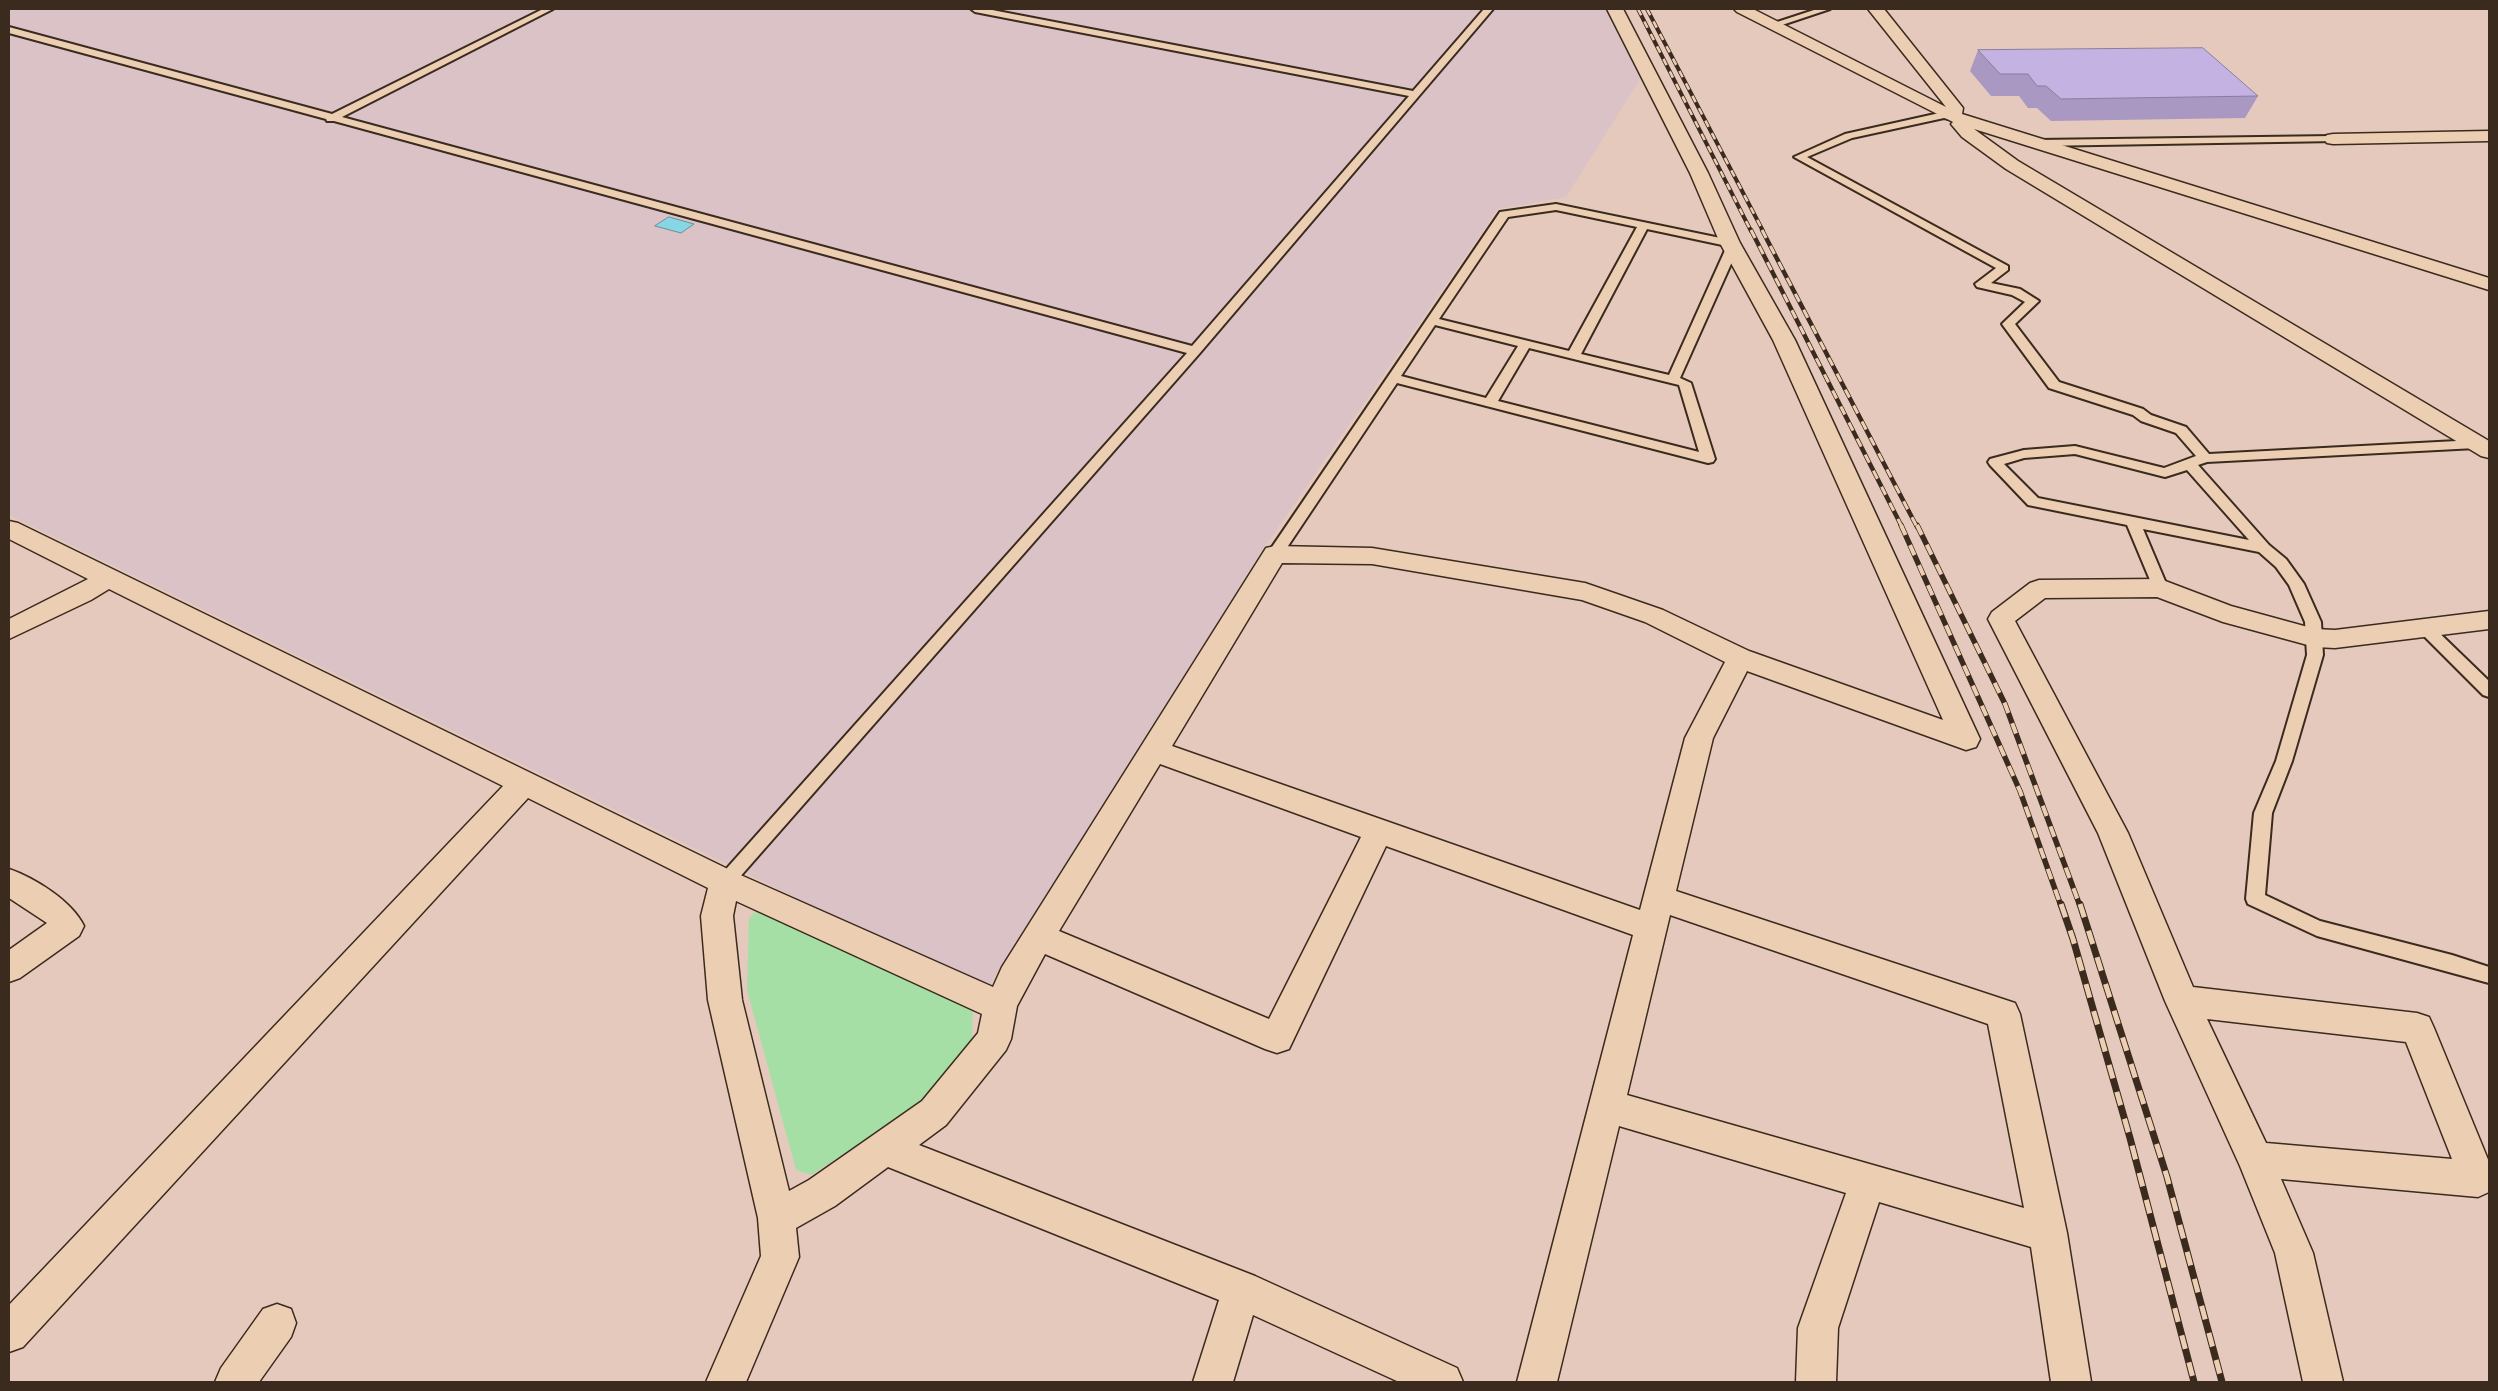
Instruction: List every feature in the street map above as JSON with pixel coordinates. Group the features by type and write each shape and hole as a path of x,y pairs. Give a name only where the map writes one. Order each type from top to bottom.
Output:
{"street":[{"path":"777,1218 822,1193 934,1113 994,1039 1000,1006 1014,977 1275,554 1372,556 1585,592 1654,616 1740,658 1966,739 1784,340 1731,245 1699,173 1615,9"},
{"path":"1742,9 1953,117 2489,284"},
{"path":"1876,9 1947,96 1955,108 1953,117"},
{"path":"1953,117 1968,133 2012,165 2482,448"},
{"path":"2333,138 2489,136"},
{"path":"9,529 725,882 1000,1006"},
{"path":"9,630 82,594 108,578"},
{"path":"2323,1382 2294,1253 2255,1160 2182,1000 2113,833 2001,619 2039,589 2160,588 2223,613 2315,638 2335,639 2489,620"},
{"path":"1537,1382 1699,738 1740,658"},
{"path":"1155,751 1379,830 1655,913 2004,1014 2048,1233 2071,1382"},
{"path":"9,1333 524,783"},
{"path":"1039,937 1276,1038 1379,830"},
{"path":"9,882 57,913 68,926 9,968"},
{"path":"725,882 717,916 725,1000 777,1218 780,1257 726,1382"},
{"path":"2182,1000 2417,1028 2478,1179 2255,1160"},
{"path":"1606,1106 2048,1233"},
{"path":"883,1148 1241,1290 1443,1382"},
{"path":"1816,1382 1818,1328 1868,1182"},
{"path":"1213,1382 1241,1290"},
{"path":"235,1382 277,1323"}],"lane":[{"path":"331,119 550,9"},
{"path":"975,9 1414,94"},
{"path":"725,882 1195,351 1489,9"},
{"path":"1773,25 1826,9"},
{"path":"9,30 331,119 1195,351"},
{"path":"1953,117 1944,115 1849,136 1800,157 2004,268 1981,284 2016,292 2033,301 2008,324 2054,385 2138,412 2146,418 2181,430 2198,461 2264,548 2281,563 2296,584 2313,622 2315,638 2314,655 2286,752 2262,813 2255,900 2317,928 2452,963 2489,975"},
{"path":"2038,143 2333,138"},
{"path":"1275,554 1504,214 1556,208 1644,225 1731,245 1673,380"},
{"path":"1573,356 1644,225"},
{"path":"1393,378 1708,459 1685,383 1432,321"},
{"path":"1490,403 1525,344"},
{"path":"2264,548 2033,502 1995,462 2024,454 2075,450 2165,473 2198,461 2482,448"},
{"path":"2134,523 2160,588"},
{"path":"2425,628 2489,691"}],"shaded area":[{"path":"9,9 1612,9 1642,76 1566,197 1498,209 1266,545 986,990 9,515"}],"green space":[{"path":"760,907 973,1005 972,1043 926,1102 811,1175 796,1170 747,990 749,918"}],"water":[{"path":"669,217 694,224 681,233 655,226"}],"building":[{"path":"2203,48 2258,96 2061,99 2046,86 2037,86 2028,74 2000,74 1978,50"}],"railway":[{"path":"1638,9 1751,231"},
{"path":"1647,9 1763,231"},
{"path":"1751,230 1901,525"},
{"path":"1762,230 1917,527"},
{"path":"1901,525 2020,791 2061,906"},
{"path":"1917,525 2005,704 2080,906"},
{"path":"2061,904 2073,939 2130,1138 2194,1382"},
{"path":"2080,904 2167,1177 2222,1382"}]}
